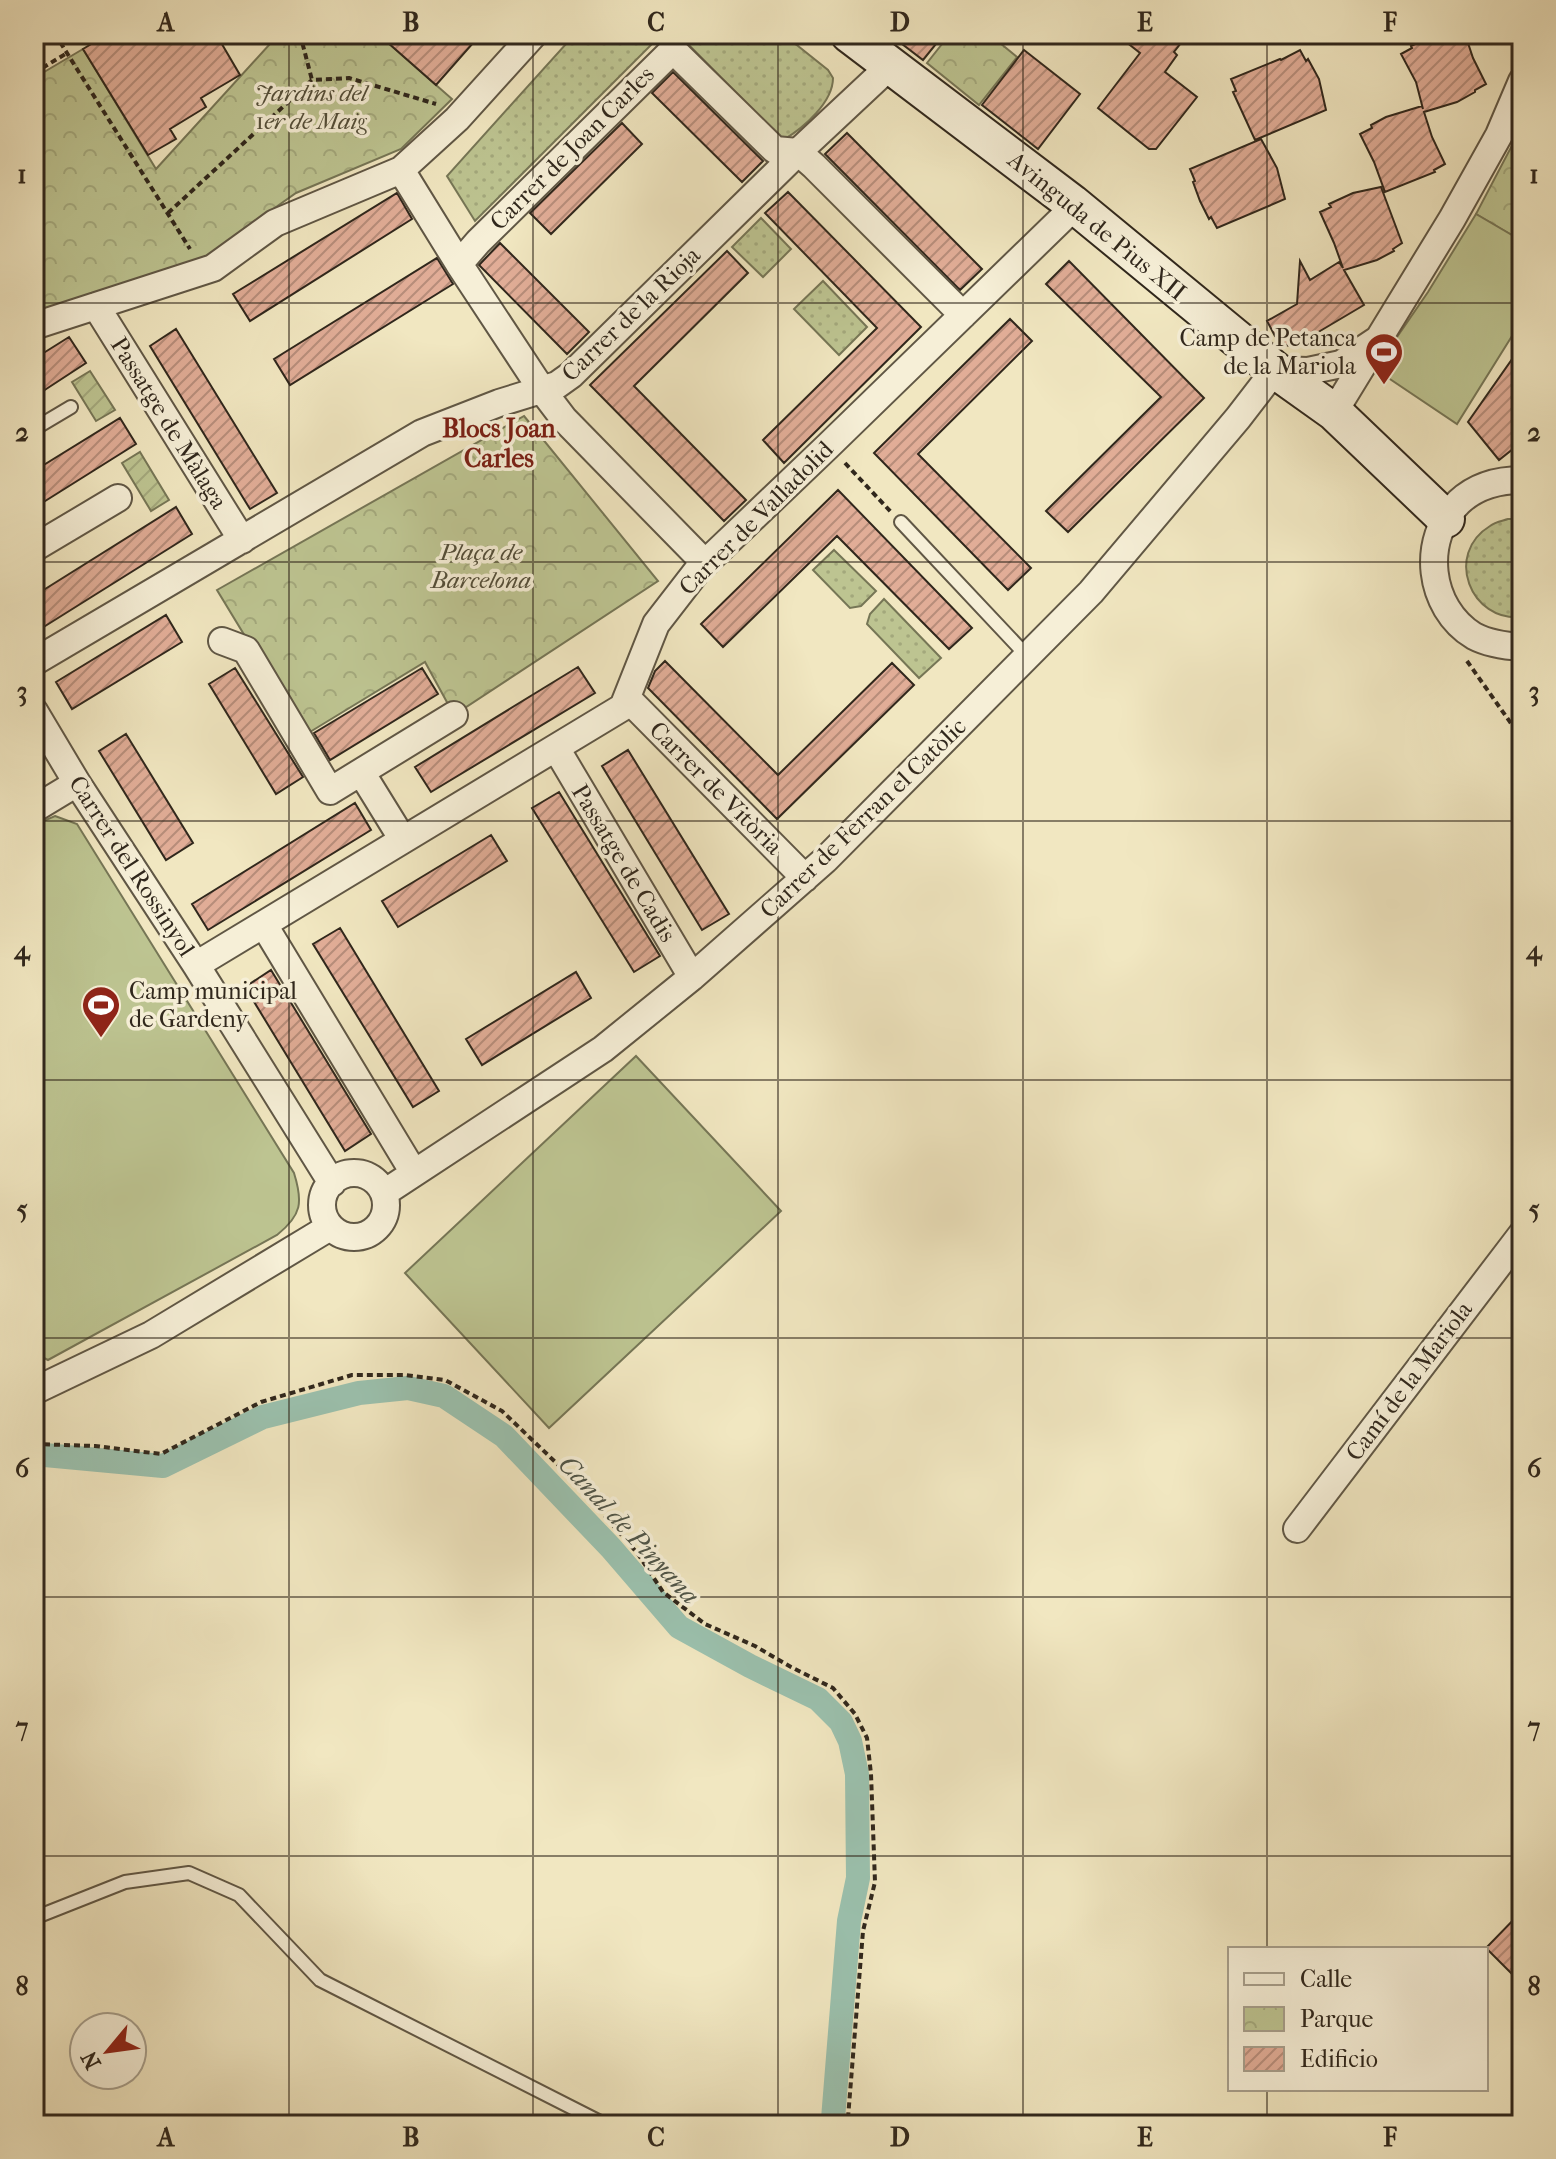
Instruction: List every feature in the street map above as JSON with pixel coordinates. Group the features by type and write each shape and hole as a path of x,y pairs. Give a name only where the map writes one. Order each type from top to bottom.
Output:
{"street":[{"path":"34,326 213,268 275,223 401,170 457,119 534,34"},
{"name":"Avinguda de Pius XII","path":"849,34 1075,206 1275,370 1334,412 1446,519"},
{"name":"Carrer de Joan Carles","path":"459,264 673,50 775,150 798,152"},
{"name":"Carrer de la Rioja","path":"34,662 422,433 499,403 557,385 571,375 891,65"},
{"path":"1334,412 1459,207 1499,135 1522,81"},
{"path":"798,152 963,315"},
{"path":"401,170 459,264 564,419 704,562"},
{"name":"Carrer de Valladolid","path":"196,965 623,707 656,624 704,562 1075,206"},
{"name":"Passatge de Màlaga","path":"96,306 242,540"},
{"path":"1275,370 1308,371 1341,364 1377,340"},
{"name":"Carrer de Ferran el Catòlic","path":"384,1193 603,1049 692,977 805,878 1091,592 1275,370"},
{"path":"1522,480 1498,482 1478,489 1459,502 1446,519 1435,544 1433,570 1440,596 1454,618 1474,636 1499,645 1522,647"},
{"path":"34,548 118,498"},
{"path":"222,641 246,650 330,791 454,715"},
{"name":"Carrer de Vitòria","path":"627,698 805,878"},
{"name":"Carrer del Rossinyol","path":"34,711 332,1183"},
{"name":"Passatge de Cadis","path":"556,748 692,977"},
{"path":"361,772 403,840"},
{"path":"34,809 77,783"},
{"path":"264,925 414,1173"},
{"path":"360,1174 371,1178 384,1193 385,1213 375,1230 357,1238 347,1237 330,1227 324,1218 323,1198 332,1183 342,1176 360,1174"},
{"path":"34,1391 151,1335 330,1227"},
{"name":"Camí de la Mariola","path":"1297,1529 1522,1234"}],"lane":[{"path":"34,429 71,407"},
{"path":"901,522 1028,657"},
{"path":"34,1918 125,1882 189,1873 239,1895 320,1980 606,2125"}],"path":[{"path":"55,34 204,270"},
{"path":"300,34 312,80"},
{"path":"34,73 67,53"},
{"path":"168,213 312,80 349,78 444,107 457,119"},
{"path":"828,446 901,522"},
{"path":"1462,654 1522,739"},
{"path":"34,1444 95,1446 161,1454 261,1402 352,1375 405,1375 445,1380 502,1411 571,1477 638,1554 663,1592 705,1624 755,1646 833,1688 855,1714 867,1738 875,1882 863,1931 846,2125"}],"green space":[{"name":"Jardins del 1er de Maig","path":"279,34 378,34 452,99 401,149 296,193 194,265 34,316 34,78 83,49 156,169"},
{"path":"575,34 661,35 475,221 447,176"},
{"path":"678,34 783,34 828,70 833,78 832,87 816,114 783,140"},
{"path":"950,34 989,34 1017,57 979,105 927,63"},
{"path":"1518,134 1522,136 1522,241 1476,214"},
{"path":"1476,214 1522,241 1522,320 1457,424 1375,369"},
{"path":"761,218 791,249 763,277 732,247"},
{"path":"823,281 867,327 839,355 794,309"},
{"path":"90,371 115,410 96,421 72,382"},
{"name":"Plaça de Barcelona","path":"524,416 658,581 454,715 425,662 305,735 217,590"},
{"path":"140,452 169,500 151,511 122,463"},
{"path":"1508,519 1522,519 1522,617 1504,616 1489,609 1477,598 1469,584 1466,568 1468,553 1476,538 1492,525"},
{"path":"834,550 876,591 861,606 850,608 813,570"},
{"path":"884,599 941,658 919,678 867,624 870,614"},
{"name":"Camp municipal de Gardeny","path":"55,816 77,824 294,1173 299,1200 296,1214 277,1235 48,1360 42,1357 34,1340 34,825"},
{"path":"636,1056 781,1211 549,1428 405,1273"}],"building":[{"path":"108,34 216,34 240,75 201,98 206,107 170,129 176,139 148,155 83,49"},
{"path":"378,34 481,34 436,85"},
{"path":"889,34 939,34 933,42 936,44 923,60"},
{"path":"1116,34 1188,34 1174,52 1177,55 1165,72 1197,97 1156,149 1149,149 1098,108 1140,53"},
{"path":"1436,34 1465,34 1486,84 1457,102 1424,112 1445,164 1435,172 1385,192 1360,134 1386,117 1422,106 1423,109 1416,82 1401,54"},
{"path":"1024,50 1080,94 1038,149 982,105"},
{"path":"1300,50 1319,79 1326,110 1255,140 1233,92 1236,91 1231,79"},
{"path":"673,72 763,161 742,182 652,93"},
{"path":"622,123 642,144 551,234 530,213"},
{"path":"847,133 982,269 960,290 825,154"},
{"path":"1261,139 1277,168 1285,199 1217,228 1200,201 1190,169"},
{"path":"1381,187 1402,243 1377,260 1344,270 1364,305 1293,347 1286,345 1275,336 1267,321 1297,304 1300,261 1310,280 1339,262 1343,268 1320,212 1331,207 1329,204 1353,193"},
{"path":"788,192 921,327 784,463 763,440 877,328 765,213"},
{"path":"397,193 412,219 250,321 233,294"},
{"path":"500,243 589,332 567,354 479,265"},
{"path":"727,251 748,273 634,386 746,500 724,521 590,385"},
{"path":"437,258 453,284 290,385 274,359"},
{"path":"1069,261 1204,398 1068,532 1046,511 1161,397 1046,284"},
{"path":"1010,319 1032,341 918,454 1031,568 1008,590 874,453"},
{"path":"176,329 277,493 250,509 150,346"},
{"path":"69,337 86,363 34,397 34,359"},
{"path":"1522,345 1522,453 1513,449 1499,460 1468,422"},
{"path":"120,418 136,444 34,508 34,471"},
{"path":"838,490 972,628 949,649 837,536 723,647 701,624"},
{"path":"176,507 192,534 34,633 34,596"},
{"path":"166,615 182,642 72,709 56,682"},
{"path":"665,661 778,775 892,663 914,685 777,819 648,688 655,671"},
{"path":"578,667 595,693 431,792 415,767"},
{"path":"235,668 303,777 276,794 209,684"},
{"path":"422,668 438,694 330,760 314,733"},
{"path":"126,734 193,843 166,860 99,751"},
{"path":"628,750 729,914 702,930 602,766"},
{"path":"559,792 660,956 634,972 532,808"},
{"path":"355,803 371,830 208,930 192,904"},
{"path":"491,835 507,861 398,927 382,901"},
{"path":"340,928 439,1091 413,1107 313,944"},
{"path":"271,970 371,1134 345,1151 245,987"},
{"path":"576,972 591,998 482,1065 466,1039"},
{"path":"1522,1911 1522,1984 1488,1950 1487,1947"}],"waterway":[{"name":"Canal de Pinyana","path":"34,1454 163,1466 263,1417 359,1393 408,1388 444,1396 504,1436 611,1548 679,1627 818,1699 841,1722 850,1741 857,1774 858,1878 849,1921 831,2125"}],"place":[{"name":"Camp de Petanca de la Mariola","path":"1384,386"},
{"name":"Camp municipal de Gardeny","path":"101,1039"}],"district":[{"name":"Blocs Joan Carles","path":"499,443"}]}
